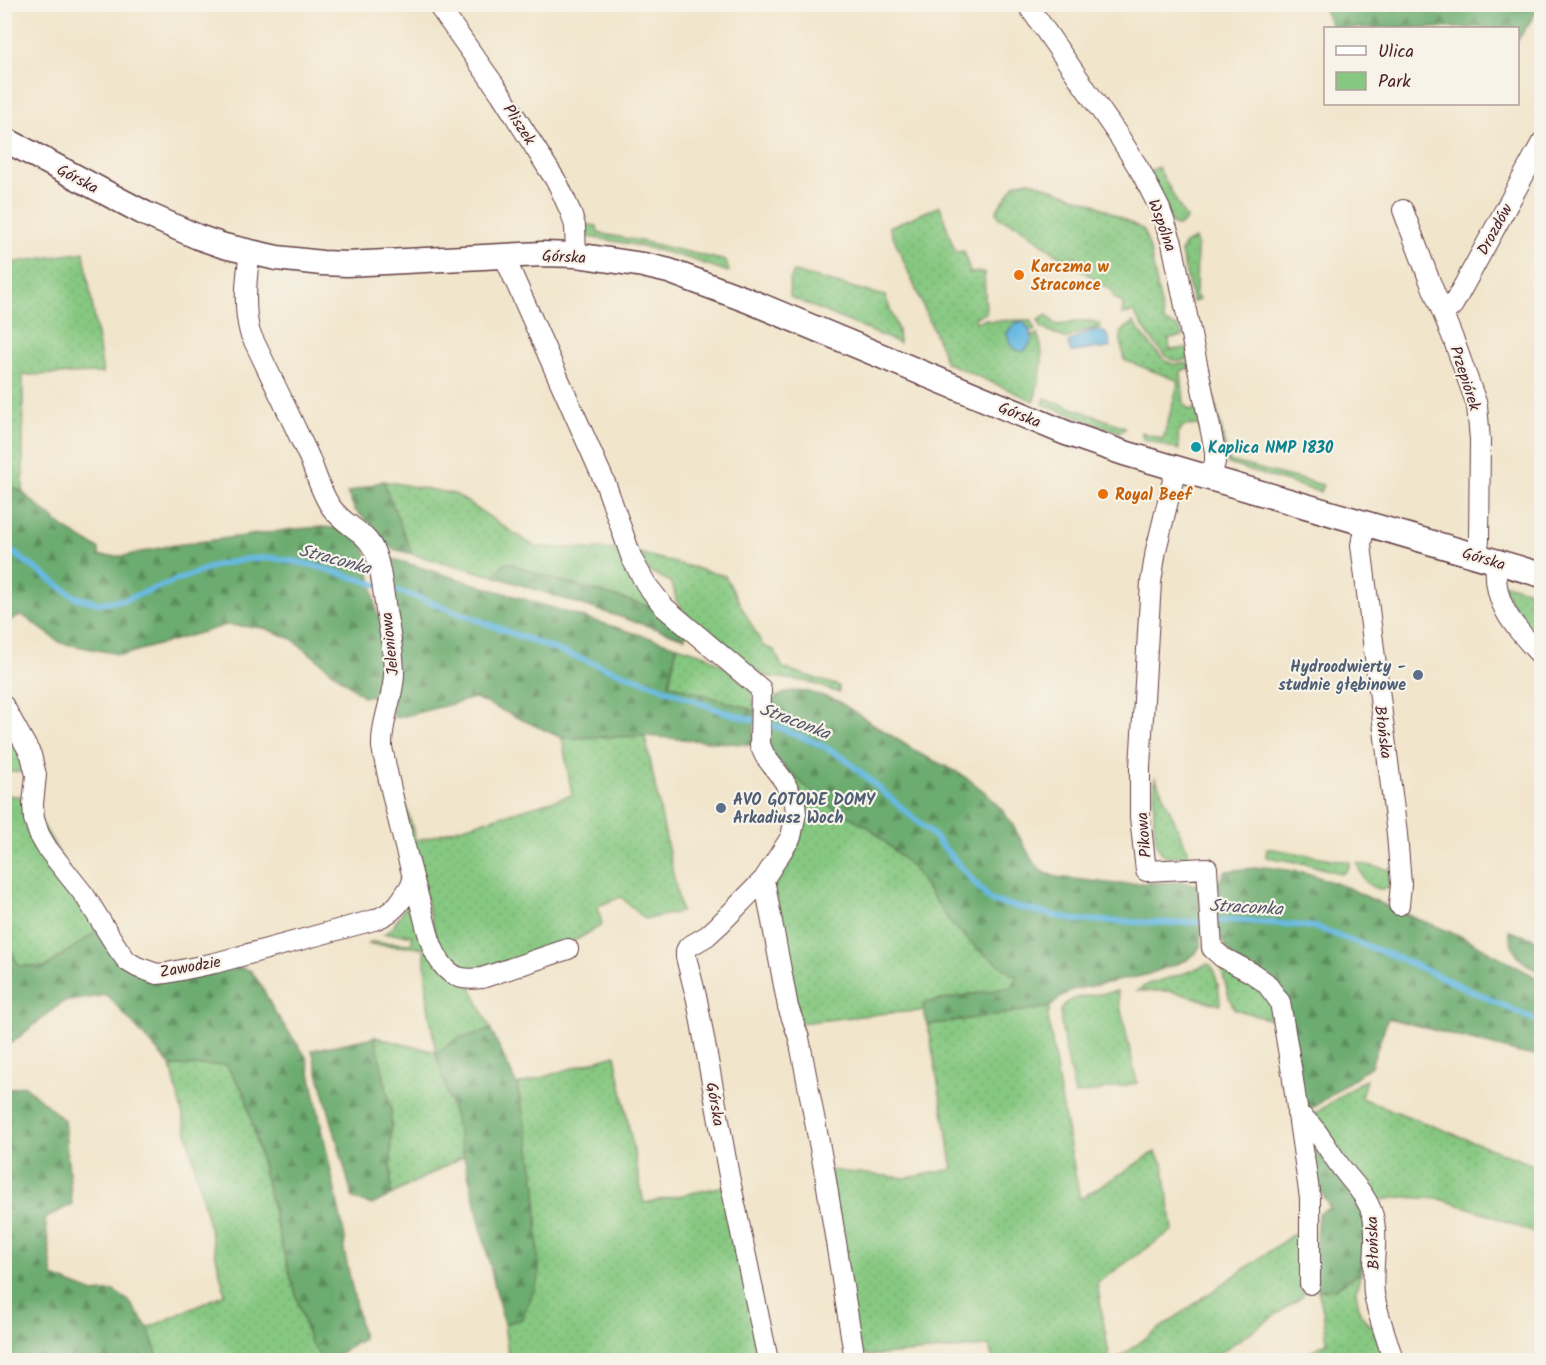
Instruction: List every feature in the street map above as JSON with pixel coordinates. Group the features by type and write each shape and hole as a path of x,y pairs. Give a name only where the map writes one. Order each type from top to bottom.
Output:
{"street":[{"name":"Pliszek","path":"437,4 501,94 558,184 575,226 576,255"},
{"name":"Wspólna","path":"1027,4 1120,138 1141,172 1164,218 1172,243 1215,451 1211,478"},
{"name":"Górska","path":"4,139 168,225 224,246 277,258 347,264 504,255 576,255 669,271 747,300 1066,433 1124,453 1542,575"},
{"name":"Drozdów","path":"1443,314 1453,304 1542,142"},
{"name":"Przepiórek","path":"1403,210 1472,391 1479,419 1479,540 1495,578 1501,603 1516,628 1542,657"},
{"name":"Jeleniowa","path":"250,252 246,309 250,333 309,457 326,499 343,520 363,534 378,560 393,653 394,676 382,747 414,880 436,955 447,970 457,977 468,980 482,978 568,949"},
{"name":"Górska","path":"504,255 606,485 632,559 641,576 664,607 761,689 760,745 791,794 796,813 791,837 764,879 719,925 688,947 686,957 697,1000 729,1176 768,1360"},
{"name":"Pikowa","path":"1176,468 1156,550 1151,582 1140,766 1140,817 1146,871 1207,868 1212,948 1222,957 1266,983 1280,1002 1310,1198 1310,1284"},
{"name":"Błońska","path":"1365,523 1361,545 1397,834 1401,884 1399,905"},
{"name":"Zawodzie","path":"4,706 31,755 36,775 34,819 46,848 85,896 118,949 128,961 147,972 167,973 215,963 374,920 385,916 398,906 414,880"},
{"path":"764,879 788,1007 799,1038 823,1162 855,1360"},
{"name":"Błońska","path":"1297,1113 1308,1120 1319,1133 1338,1163 1365,1195 1370,1205 1375,1232 1374,1293 1394,1360"}],"green space":[{"path":"1321,5 1537,5 1539,8 1519,38 1519,27 1332,27"},
{"path":"1158,167 1186,219 1178,226 1173,225 1148,172"},
{"path":"1030,181 1093,203 1144,230 1164,322 1178,327 1184,336 1169,339 1170,350 1187,348 1189,359 1175,361 1164,354 1133,312 1122,315 1123,303 1113,297 1114,293 1080,269 1084,262 1075,256 1072,263 1019,226 999,218 998,208 1015,184"},
{"path":"940,206 955,252 964,251 970,273 984,272 986,313 975,317 976,322 987,319 987,321 1030,320 1035,330 1030,332 1023,323 1032,340 1031,337 1037,334 1042,359 1034,401 945,362 942,350 889,227"},
{"path":"582,226 597,226 598,233 726,261 729,271 660,251 588,237 584,234"},
{"path":"1195,239 1197,244 1196,295 1199,300 1193,302 1181,253 1185,244"},
{"path":"84,252 103,373 23,375 23,493 5,482 4,264"},
{"path":"794,272 885,296 898,330 899,343 790,297 789,282"},
{"path":"1047,315 1059,325 1092,321 1100,324 1100,328 1066,339 1042,329 1038,320"},
{"path":"1133,322 1165,360 1175,364 1190,363 1191,367 1181,371 1184,404 1189,410 1199,408 1202,425 1183,426 1178,433 1179,450 1143,439 1141,432 1163,439 1179,381 1124,360 1120,333"},
{"path":"1210,382 1229,461 1323,485 1320,492 1228,464"},
{"path":"1045,398 1125,427 1125,429 1119,432 1043,404"},
{"path":"383,481 455,494 535,547 622,550 658,609 547,577 506,562 493,576 412,554"},
{"path":"383,481 412,554 393,549 380,540 371,524 355,510 347,493"},
{"path":"4,482 23,493 64,528 99,549 99,556 124,556 168,546 295,529 322,527 344,529 361,540 367,554 377,615 382,617 387,692 364,697 292,639 264,628 227,625 123,655 61,643 22,615 5,622"},
{"path":"635,552 725,576 763,646 774,650 783,668 839,686 839,693 809,682 765,676 754,669 696,626 676,601 669,581 646,570"},
{"path":"390,558 677,646 669,684 756,711 752,745 645,736 562,738 475,698 397,718 392,715 396,616"},
{"path":"506,562 547,577 658,609 686,634 685,638 493,576"},
{"path":"1502,583 1541,594 1541,649 1523,629"},
{"path":"677,646 706,655 726,668 751,691 756,711 669,684"},
{"path":"790,691 809,692 836,700 920,754 971,781 1001,809 1034,863 1045,873 1057,877 1116,884 1183,882 1197,885 1201,893 1201,945 1196,953 1187,960 1146,975 1072,990 1050,1007 928,1025 923,1011 924,1003 1012,987 1017,977 980,951 950,922 913,868 869,827 833,808 806,787 771,753 765,740 767,707 776,697"},
{"path":"5,720 23,759 24,772 5,772"},
{"path":"645,736 681,912 645,919 621,897 598,906 602,925 576,940 485,971 457,969 440,953 397,787 401,787 416,841 572,795 562,738"},
{"path":"771,753 806,787 833,808 869,827 913,868 950,922 980,951 1017,977 1012,987 924,1003 923,1011 800,1023 772,880 805,818 805,808 795,783"},
{"path":"1155,777 1188,851 1188,856 1167,856 1159,850 1155,831"},
{"path":"4,795 27,797 101,928 45,967 19,966 5,939"},
{"path":"1267,848 1350,862 1348,869 1342,874 1307,864 1266,857"},
{"path":"1357,863 1397,871 1393,886 1379,889 1369,885 1362,876"},
{"path":"1266,867 1307,873 1346,887 1395,910 1461,936 1541,980 1541,1056 1524,1054 1388,1018 1371,1066 1314,1107 1308,1108 1301,1105 1287,1017 1230,953 1223,943 1218,928 1219,881 1226,871"},
{"path":"409,901 423,929 471,987 491,1030 457,1039 455,1119 464,1156 391,1195 391,1109 375,1037 436,1052 428,1006 424,948 368,944 370,942 412,944 412,935 384,934 393,927"},
{"path":"101,928 132,971 236,966 251,971 274,1011 307,1058 345,1238 344,1250 363,1339 329,1360 323,1360 310,1342 283,1251 245,1094 226,1065 171,1066 107,995 63,1002 5,1048 4,939 19,966 46,967"},
{"path":"1509,931 1541,941 1541,973 1518,957"},
{"path":"1207,964 1211,965 1215,974 1220,1005 1171,991 1137,991 1148,984"},
{"path":"1220,964 1263,987 1279,1022 1234,1009"},
{"path":"1117,991 1137,1083 1075,1095 1063,1039 1061,1010 1071,1000"},
{"path":"1050,1007 1048,1016 1080,1199 1155,1152 1163,1163 1173,1230 1097,1283 1110,1360 993,1360 989,1346 869,1356 857,1350 829,1170 906,1178 953,1169 928,1025"},
{"path":"491,1030 517,1085 536,1186 539,1278 522,1319 504,1324 455,1119 436,1053 457,1039"},
{"path":"375,1037 391,1109 391,1195 372,1205 353,1199 312,1050"},
{"path":"615,1055 644,1203 725,1186 762,1360 509,1360 504,1324 522,1319 530,1148 517,1085"},
{"path":"226,1064 245,1094 283,1251 310,1342 323,1360 159,1360 148,1328 225,1294 171,1066"},
{"path":"1366,1080 1361,1098 1541,1168 1541,1236 1485,1213 1440,1199 1403,1197 1374,1201 1310,1114 1319,1111"},
{"path":"24,1085 64,1120 72,1204 45,1219 53,1277 94,1293 114,1291 129,1301 148,1328 159,1360 5,1360 5,1090"},
{"path":"1307,1130 1367,1212 1366,1254 1361,1272 1335,1289 1318,1290 1314,1264 1318,1214 1329,1208 1314,1177"},
{"path":"1305,1226 1306,1255 1303,1296 1210,1360 1115,1360"},
{"path":"1361,1272 1356,1291 1360,1313 1377,1334 1386,1360 1299,1360 1327,1343 1318,1290 1335,1289"}],"water":[{"path":"1023,322 1029,329 1032,340 1025,351 1019,351 1011,346 1007,333 1015,323"},
{"path":"1093,330 1106,334 1110,347 1071,352 1068,343"}],"waterway":[{"name":"Straconka","path":"4,546 75,597 98,603 124,600 217,565 247,559 275,558 312,565 411,595 721,711 775,726 821,745 844,758 930,832 991,901 1075,920 1171,923 1236,920 1315,927 1399,958 1542,1023"}],"place":[{"name":"Karczma w Straconce","path":"1019,275"},
{"name":"Kaplica NMP 1830","path":"1196,447"},
{"name":"Royal Beef","path":"1103,494"},
{"name":"Hydroodwierty - studnie głębinowe","path":"1418,675"},
{"name":"AVO GOTOWE DOMY Arkadiusz Woch","path":"721,808"}]}
